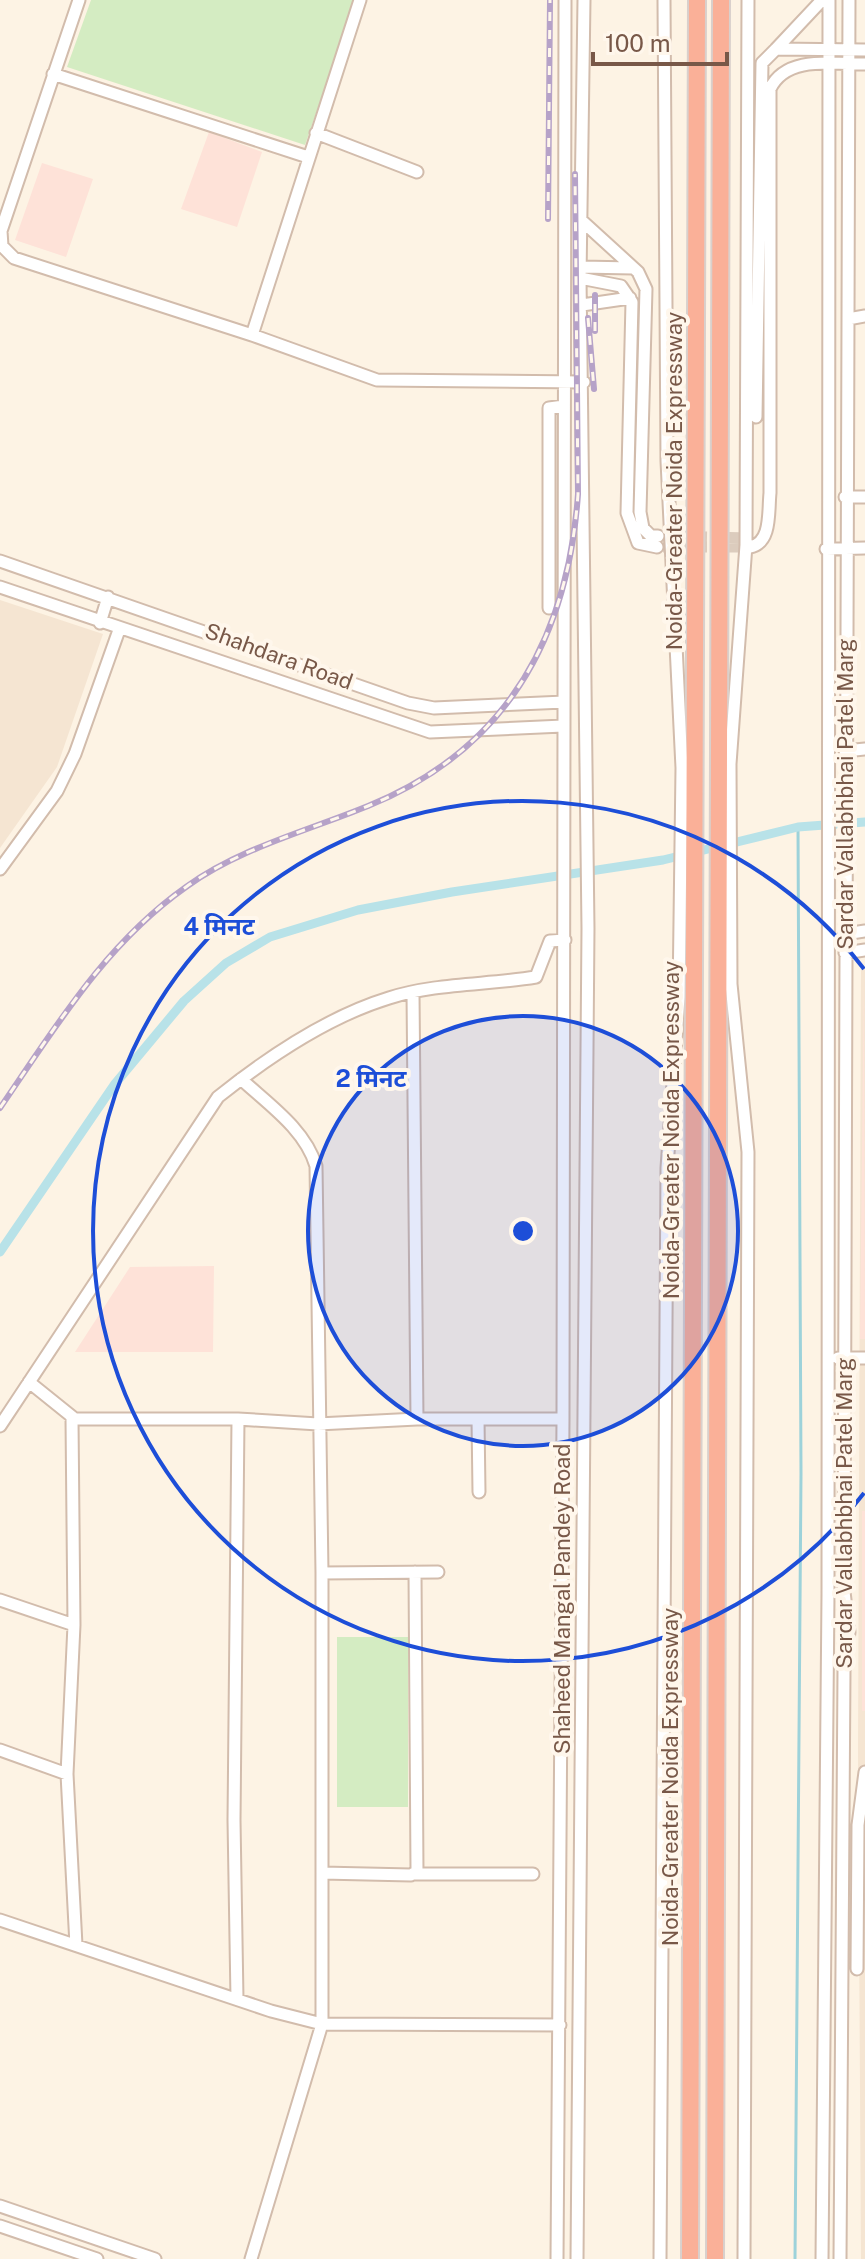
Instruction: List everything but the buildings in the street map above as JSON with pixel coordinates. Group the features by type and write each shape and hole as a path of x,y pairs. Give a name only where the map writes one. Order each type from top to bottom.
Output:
{"highway":[{"name":"Noida-Greater Noida Expressway","path":"690,2259 694,1425 686,928 697,0"},
{"name":"Noida-Greater Noida Expressway","path":"715,2259 725,922 721,0"}],"street":[{"path":"79,0 1,231 2,246 14,258 252,335 377,380 584,382"},
{"path":"252,335 360,0"},
{"name":"Shaheed Mangal Pandey Road","path":"557,2259 563,1419 565,0"},
{"path":"577,2259 588,928 584,382 580,273 584,0"},
{"path":"664,0 667,445 688,768"},
{"path":"724,765 747,522 748,0"},
{"path":"822,0 762,63 754,533 750,542 757,546 766,535 770,493 770,89 776,75 790,67 865,64"},
{"name":"Sardar Vallabhbhai Patel Marg","path":"822,2259 829,0"},
{"name":"Sardar Vallabhbhai Patel Marg","path":"840,2259 844,1671 849,1632 844,1592 844,898 849,0"},
{"path":"776,49 865,50"},
{"path":"53,74 308,157"},
{"path":"316,133 417,172"},
{"path":"580,273 621,286 630,298 633,351 627,513 638,543 658,542 643,528 640,512 646,289 633,268 581,220"},
{"path":"580,273 633,268"},
{"path":"582,305 630,298"},
{"path":"848,319 865,316"},
{"path":"549,608 549,408 564,406"},
{"path":"845,497 865,497"},
{"path":"826,549 865,548"},
{"name":"Shahdara Road","path":"0,561 408,703 434,708 564,702"},
{"name":"Shahdara Road","path":"0,587 119,630 200,653 430,732 563,726"},
{"path":"100,623 108,597"},
{"path":"0,869 57,791 75,754 119,630"},
{"path":"845,754 865,749"},
{"path":"725,922 748,1152 744,2259"},
{"path":"660,2259 667,1168 686,928"},
{"path":"845,934 865,931"},
{"path":"0,1426 218,1097 261,1062 331,1023 388,998 536,977 550,941 564,935"},
{"path":"845,953 865,950"},
{"path":"413,993 417,1419"},
{"path":"564,1074 586,1076"},
{"path":"241,1079 295,1129 312,1152 316,1166 322,1573 322,2024 251,2259"},
{"path":"827,1357 865,1358"},
{"path":"29,1382 72,1419 238,1419 318,1424 417,1419 563,1419"},
{"path":"72,1419 74,1625 67,1774 76,1945"},
{"path":"237,1999 234,1820 238,1419"},
{"path":"478,1419 479,1492"},
{"path":"414,1874 418,1867 415,1572"},
{"path":"322,1573 438,1572"},
{"path":"0,1600 74,1625"},
{"path":"0,1750 67,1774"},
{"path":"825,1968 861,1969 858,1825 865,1772"},
{"path":"322,1873 533,1874"},
{"path":"0,1920 322,2024 560,2025"},
{"path":"0,2206 155,2259"},
{"path":"0,2226 97,2259"}],"shaded area":[{"path":"209,132 262,152 237,227 181,209"},
{"path":"42,163 93,179 66,257 15,240"},
{"path":"0,600 103,634 57,767 0,848"},
{"path":"865,968 865,2259 861,2259 858,1750 861,969"},
{"path":"864,970 865,1339 860,1339"},
{"path":"214,1266 213,1352 75,1352 130,1267"},
{"path":"862,1511 865,1511 865,1711 862,1711"}],"green space":[{"path":"91,0 355,0 305,145 67,67"},
{"path":"337,1637 408,1637 408,1807 337,1807"}],"waterway":[{"path":"0,1252 114,1085 184,1001 226,963 270,937 358,910 452,892 663,860 798,827 865,822"},
{"path":"795,2259 801,1473 798,827"}],"tunnel":[{"path":"663,536 751,538"},
{"path":"663,547 750,547"}],"railway":[{"path":"548,219 550,0"},
{"path":"0,1108 83,989 130,934 157,910 186,887 229,861 368,806 416,782 458,754 492,721 521,683 544,641 560,596 572,546 578,494 575,174"},
{"path":"595,295 595,331"},
{"path":"588,318 594,389"}]}
